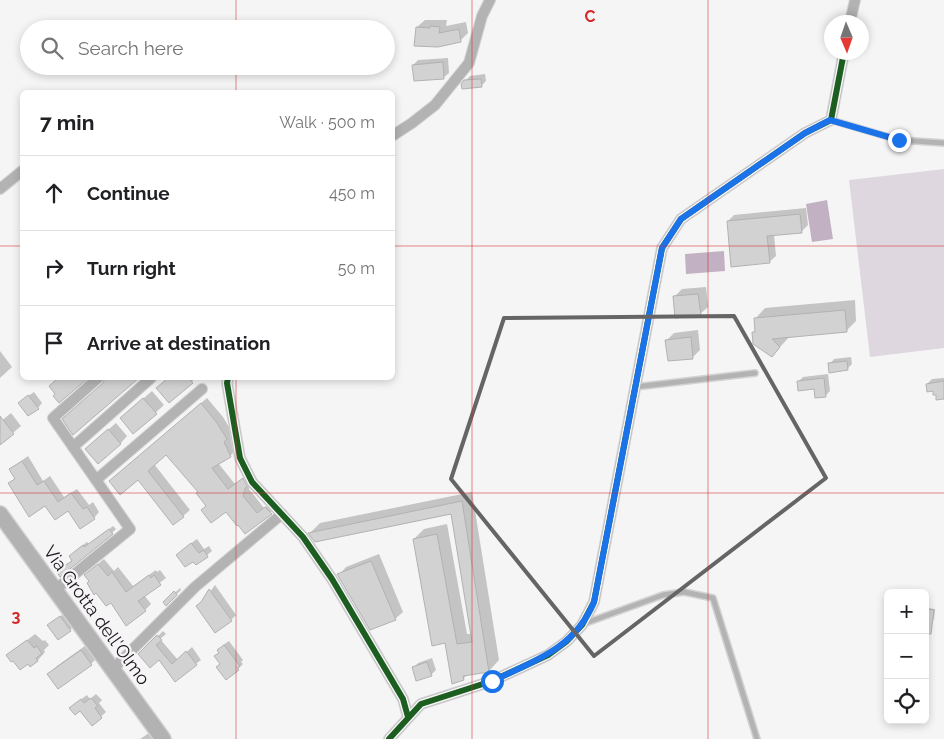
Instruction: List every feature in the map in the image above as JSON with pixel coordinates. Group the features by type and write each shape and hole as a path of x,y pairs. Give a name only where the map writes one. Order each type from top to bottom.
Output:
{"street":[{"path":"395,134 412,124 435,105 469,63 482,16 490,0"},
{"path":"852,15 855,0"},
{"path":"389,739 421,704 492,681 548,654 567,641 582,625 594,602 662,248 681,219 805,133 830,120 842,60"},
{"path":"0,189 20,173"},
{"path":"55,590 130,529 53,418 96,380"},
{"path":"73,447 149,380"},
{"path":"228,380 240,458 252,482 303,537 332,579 403,699 408,717"},
{"path":"96,480 202,390"},
{"name":"Via Grotta dell'Olmo","path":"0,514 163,739"},
{"path":"113,669 195,587 282,514"}],"lane":[{"path":"830,120 899,140 944,143"},
{"path":"635,387 756,373"},
{"path":"582,625 663,594 684,592 713,598 756,739"}],"highlighted area":[{"path":"734,316 826,478 594,656 451,479 504,318"}],"shaded area":[{"path":"944,169 944,348 870,357 849,180"},
{"path":"827,200 833,239 812,242 806,204"},
{"path":"724,251 725,271 686,274 685,254"}],"building":[{"path":"430,26 440,27 439,33 459,29 461,42 438,47 414,46 416,27 430,28"},
{"path":"443,62 444,79 414,81 412,65"},
{"path":"481,79 482,87 462,89 461,84 464,80"},
{"path":"800,214 802,233 767,236 770,263 731,267 727,221"},
{"path":"698,294 701,315 675,318 673,296"},
{"path":"845,310 847,332 772,339 780,347 772,357 753,344 752,332 755,332 754,318"},
{"path":"691,337 693,359 668,361 665,340"},
{"path":"847,361 848,370 829,373 828,363"},
{"path":"824,378 826,397 815,398 814,389 798,391 797,381"},
{"path":"56,380 86,380 59,403 53,396 55,394 49,386"},
{"path":"104,380 137,380 73,435 62,419"},
{"path":"166,380 190,380 193,383 169,403 156,388"},
{"path":"944,381 944,399 936,400 936,395 933,395 933,391 927,392 926,384"},
{"path":"28,395 39,409 28,416 18,403"},
{"path":"143,398 157,414 133,434 120,418"},
{"path":"201,403 227,439 224,442 231,457 212,468 228,489 243,478 247,486 243,496 257,513 265,507 272,514 245,534 226,512 211,523 201,510 206,506 196,493 198,492 166,455 148,471 184,517 173,525 138,480 120,495 109,481"},
{"path":"0,416 14,434 0,445"},
{"path":"108,429 121,444 98,464 85,449"},
{"path":"22,461 37,485 44,481 58,502 71,493 83,509 87,507 95,519 80,529 68,511 55,520 45,506 29,517 8,483 15,479 9,469"},
{"path":"462,501 489,672 463,676 464,680 452,684 445,643 432,646 413,539 437,534 457,644 472,642 451,514 315,542 308,533"},
{"path":"109,529 113,534 60,577 56,571 72,561 69,556"},
{"path":"191,543 199,553 204,550 208,557 196,565 193,562 185,567 176,555"},
{"path":"371,561 396,620 370,630 337,574"},
{"path":"98,564 108,576 112,572 126,592 149,575 151,578 154,575 161,585 138,601 146,611 126,626 111,603 106,606 96,593 94,595 87,583 89,581 84,575"},
{"path":"209,589 232,621 215,633 196,606 201,602"},
{"path":"174,591 177,595 166,606 163,602"},
{"path":"929,609 934,610 931,634 929,634"},
{"path":"60,616 71,631 58,640 47,625"},
{"path":"157,635 162,640 156,645 172,664 186,651 197,665 175,682 159,660 150,668 138,654"},
{"path":"27,640 34,648 37,646 42,654 36,658 38,661 30,667 28,664 20,670 6,655"},
{"path":"224,645 240,666 237,668 239,670 226,680 216,667 220,664 214,656 219,653 217,650"},
{"path":"81,650 92,665 58,689 47,674"},
{"path":"427,662 432,676 416,681 412,667"},
{"path":"91,698 98,706 95,708 102,718 92,726 80,711 75,715 69,708 81,699 84,703"}],"cycle path":[{"path":"389,739 421,704 492,681 548,655 567,641 582,625 594,602 662,248 681,219 805,133 831,120 842,60"},
{"path":"228,380 240,458 252,482 303,537 332,579 403,699 408,717"}],"route":[{"path":"492,681 548,654 567,641 582,625 594,602 662,248 681,219 805,133 830,120 899,140"}]}
